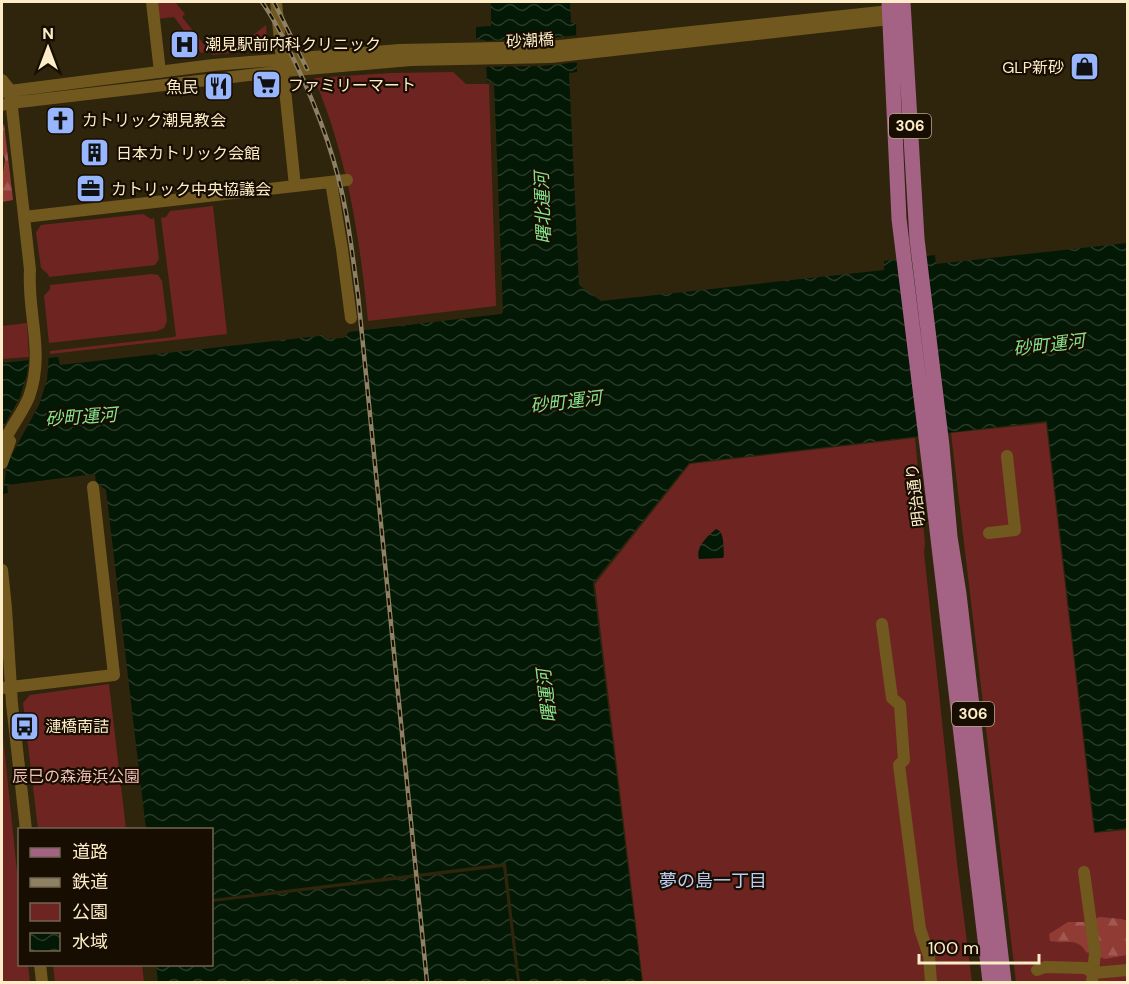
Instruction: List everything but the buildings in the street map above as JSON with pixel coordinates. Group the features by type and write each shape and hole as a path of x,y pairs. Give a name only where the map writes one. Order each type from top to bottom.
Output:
{"main road":[{"name":"明治通り","path":"895,9 899,219 990,982"},
{"name":"明治通り","path":"895,9 917,239 942,446 950,537 959,594 1004,982"}],"street":[{"path":"152,2 160,72"},
{"path":"276,2 295,186"},
{"name":"砂潮橋","path":"283,65 411,60 475,54 551,57 587,48 895,9"},
{"path":"5,97 213,64 283,65"},
{"path":"5,97 283,65"},
{"path":"2,80 33,282 41,369 30,407 13,435 2,463"},
{"path":"24,217 347,180"},
{"path":"331,182 351,318"},
{"path":"2,446 28,397 39,356"},
{"path":"989,533 1015,530 1007,456"},
{"path":"6,688 114,675 93,487"},
{"path":"2,570 7,631 6,688 26,828"},
{"path":"2,609 7,631"},
{"path":"882,624 892,699 900,705 904,760 899,765 920,929 929,956 931,982"},
{"path":"1084,872 1095,953 1093,978"},
{"path":"40,966 42,982"},
{"path":"1037,970 1045,967 1086,968 1093,978"},
{"path":"1093,978 1128,969"}],"green space":[{"path":"155,2 175,2 185,14 182,17 209,51 201,53 174,17 157,19"},
{"path":"266,25 267,41 260,50 211,55 228,43 234,50"},
{"path":"453,72 466,84 489,84 496,306 368,321 353,209 332,127 314,78"},
{"path":"4,124 13,200 2,202 5,159 2,152 2,126"},
{"path":"213,206 227,334 50,354 50,351 176,336 161,218 166,217 170,211"},
{"path":"143,214 151,219 154,218 159,259 155,265 49,277 41,268 36,232 41,225"},
{"path":"158,275 162,281 167,321 164,328 157,331 49,343 44,296 50,289 50,285"},
{"path":"27,323 29,357 2,359 2,326"},
{"path":"1046,423 1094,833 1127,830 1127,982 1016,982 951,433"},
{"path":"915,438 924,552 972,982 643,982 595,584 690,464"},
{"name":"辰巳の森海浜公園","path":"109,684 126,828 38,828 23,703 30,695"},
{"name":"辰巳の森海浜公園","path":"2,727 18,881 18,966 28,966 30,982 2,982"},
{"path":"1100,917 1127,921 1127,955 1105,959 1086,952 1079,944 1050,941 1049,934 1068,922 1083,922"},
{"path":"53,966 142,966 144,982 55,982"}],"water":[{"path":"491,2 570,2 571,23 576,23 577,72 569,73 579,285 601,301 884,270 884,261 935,255 936,264 1127,243 1127,828 1095,832 1047,421 689,463 593,583 642,982 158,982 156,966 213,966 213,828 146,828 106,490 96,482 95,474 7,485 8,493 2,494 2,363 58,357 60,365 319,336 320,333 326,339 344,338 349,332 501,314 503,312 494,82 487,82 485,40 476,39 476,27 491,26"},
{"path":"716,529 722,536 723,558 699,559 700,547"}],"pier":[{"path":"579,35 580,62 542,66 483,67 482,42 476,42 539,39"},
{"path":"49,355 47,380 39,405 10,458 2,494 2,429 20,397 29,357"},
{"path":"506,863 520,982 517,982 503,867 213,902 213,899"}],"railway":[{"path":"262,2 276,23 319,117 332,155 348,223 358,295 427,982"},
{"path":"274,2 307,69"}],"place":[{"name":"潮見駅前内科クリニック","path":"184,44"},
{"name":"GLP新砂","path":"1085,67"},
{"name":"ファミリーマート","path":"267,85"},
{"name":"魚民","path":"219,87"},
{"name":"カトリック潮見教会","path":"61,120"},
{"name":"日本カトリック会館","path":"95,153"},
{"name":"カトリック中央協議会","path":"90,189"},
{"name":"漣橋南詰","path":"24,726"}],"district":[{"name":"夢の島一丁目","path":"713,881"}],"water label":[{"name":"曙北運河","path":"543,208"},
{"name":"砂町運河","path":"1049,345"},
{"name":"砂町運河","path":"566,402"},
{"name":"砂町運河","path":"81,417"},
{"name":"曙運河","path":"547,696"}]}
